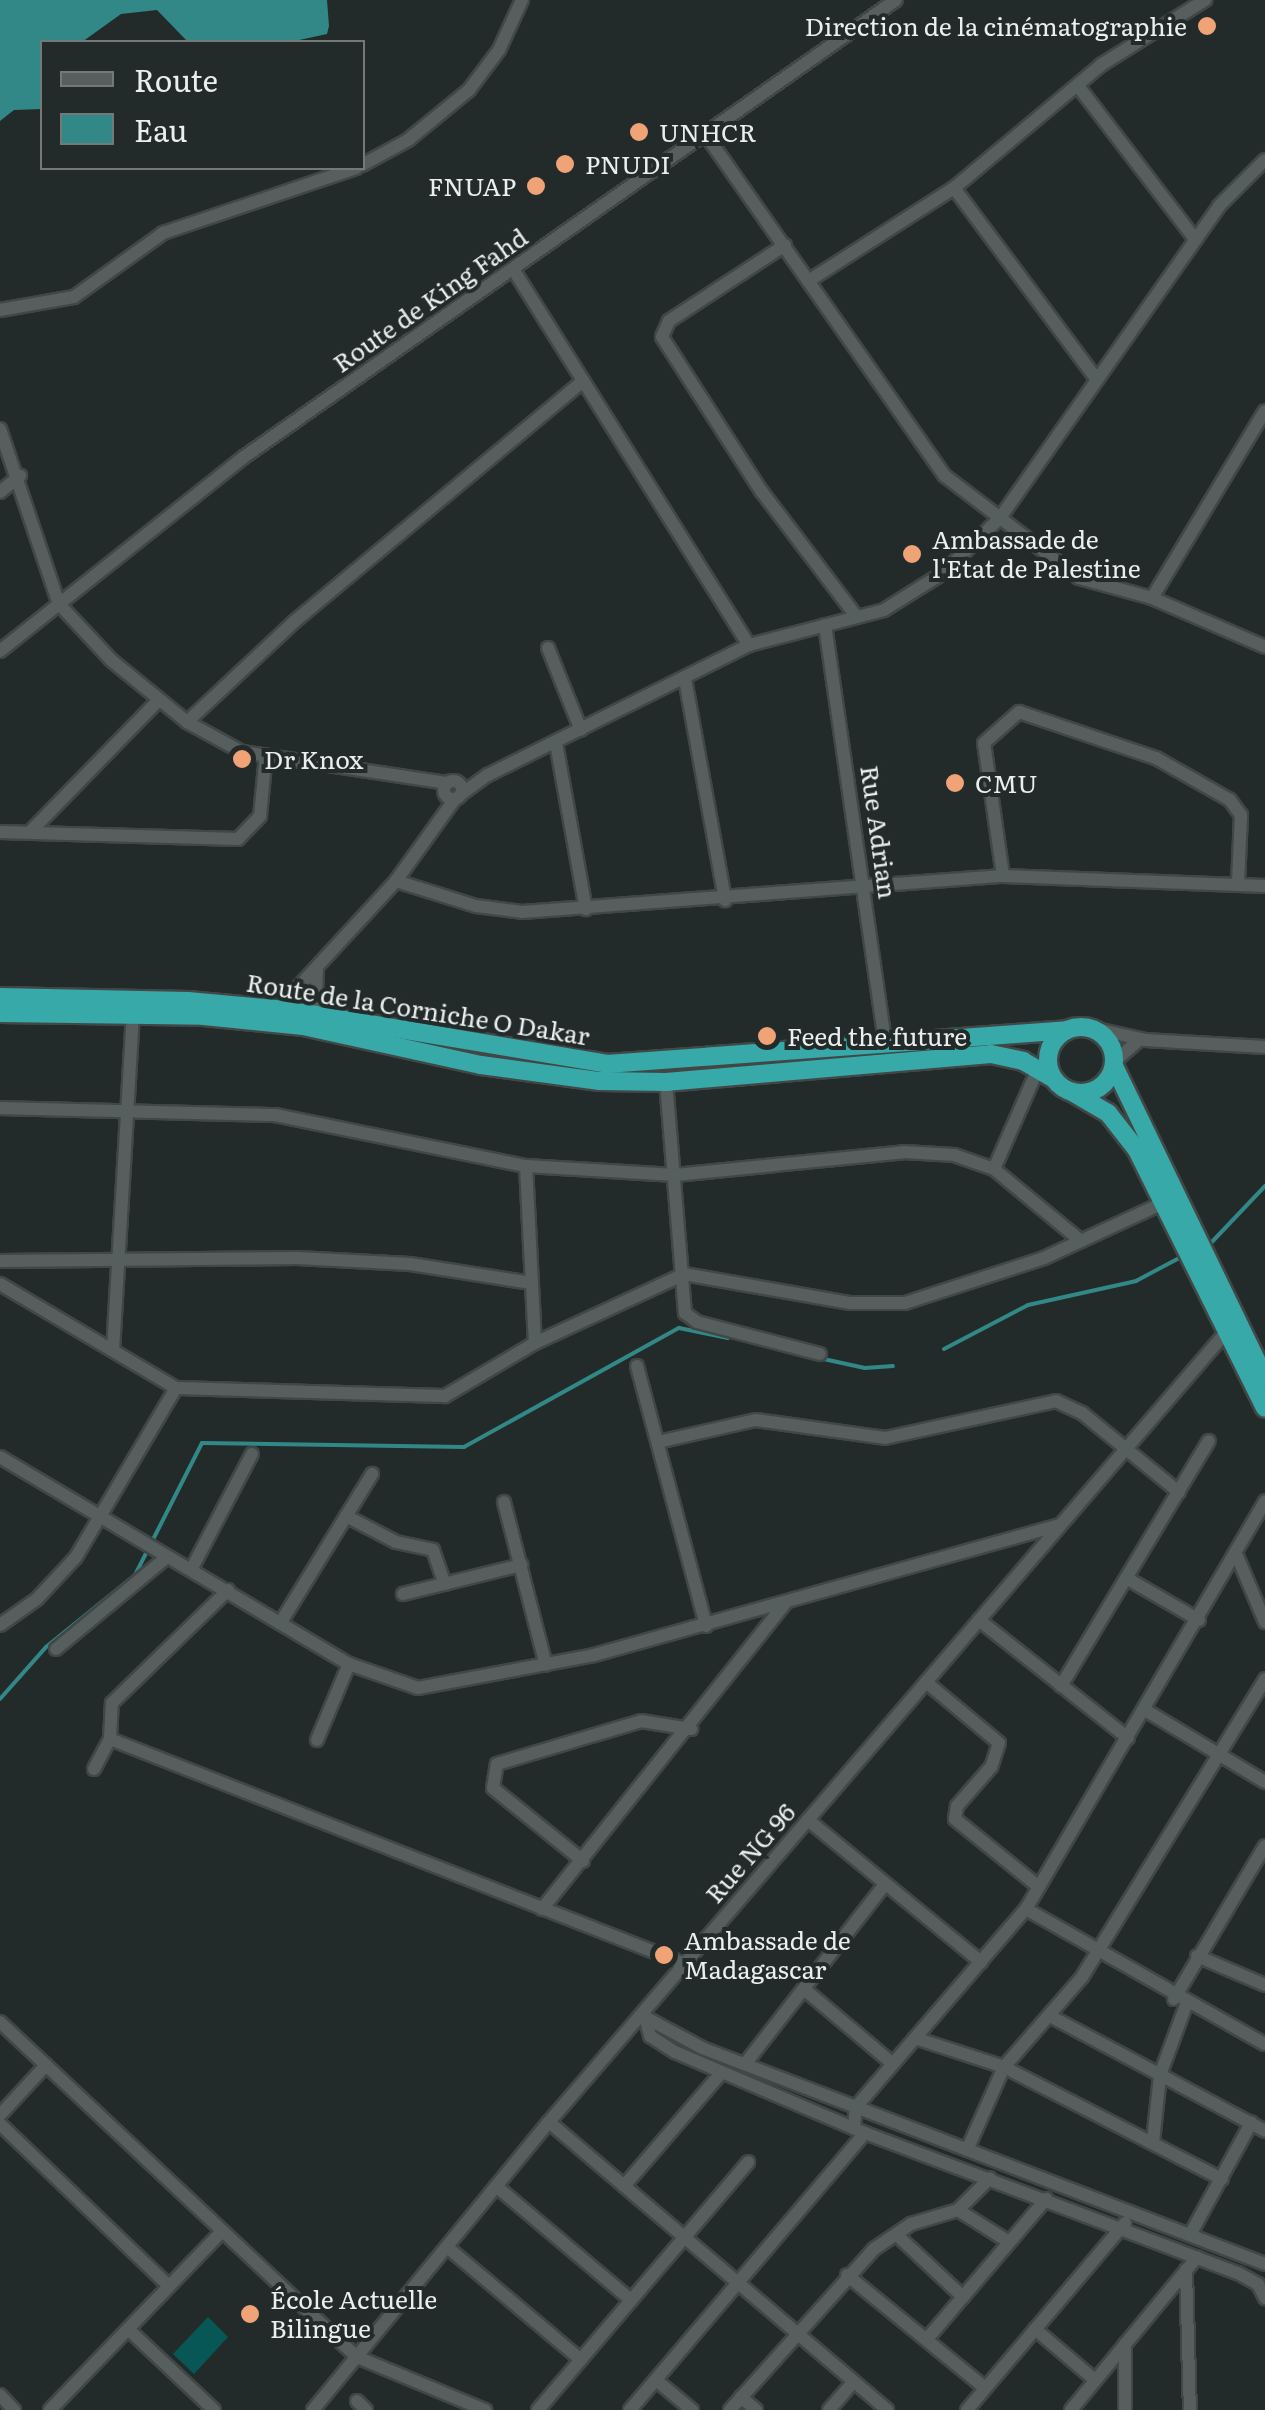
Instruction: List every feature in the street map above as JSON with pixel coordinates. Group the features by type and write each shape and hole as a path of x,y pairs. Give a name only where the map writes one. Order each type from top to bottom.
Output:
{"highway":[{"name":"Route de la Corniche O Dakar","path":"0,998 188,1001 277,1010 326,1016 454,1044 608,1064 1067,1030"},
{"name":"Route de la Corniche O Dakar","path":"0,1013 132,1015 303,1026 532,1074 666,1082 974,1055 1010,1057 1046,1074"},
{"path":"1263,1369 1114,1063 1109,1041 1092,1028 1067,1030 1048,1054 1046,1074 1124,1130 1265,1408"},
{"path":"1072,1092 1098,1088 1114,1063"}],"street":[{"path":"365,163 408,140 469,90 499,50 522,0"},
{"name":"Route de King Fahd","path":"0,651 244,457 896,0"},
{"path":"810,280 954,188 1078,86 1204,0"},
{"path":"1078,86 1195,239"},
{"path":"706,135 946,476 1080,578 1152,598 1265,647"},
{"path":"277,1010 396,881 443,817 453,792 749,646 825,626 912,596 1000,518 1195,239 1236,184 1265,160"},
{"path":"0,310 74,297 163,234 347,170"},
{"path":"954,188 1097,380"},
{"path":"785,244 670,321 662,337 762,492 856,616"},
{"path":"512,269 749,646"},
{"path":"187,722 295,622 583,381"},
{"path":"1152,598 1265,411"},
{"path":"0,429 20,476 60,604 110,660 187,722 227,748 426,780 453,792"},
{"path":"0,492 20,476"},
{"name":"Rue Adrian","path":"825,626 886,1046"},
{"path":"548,648 581,730"},
{"path":"685,678 725,900"},
{"path":"31,831 160,700"},
{"path":"1003,876 984,743 1020,712 1156,758 1230,800 1241,815 1238,884"},
{"path":"556,743 586,909"},
{"path":"0,832 238,838 260,816 266,755"},
{"path":"396,881 496,910 725,900 1003,876 1265,886"},
{"path":"317,969 316,1002 326,1016"},
{"path":"113,1350 132,1015"},
{"path":"1092,1028 1145,1040 1265,1046"},
{"path":"1114,1063 1127,1044 1145,1040"},
{"path":"994,1168 1046,1074"},
{"path":"666,1082 684,1274 681,1304 697,1322 820,1354"},
{"path":"0,1108 292,1117 526,1166 674,1175 904,1152 954,1155 994,1168 1081,1241"},
{"path":"526,1166 536,1343"},
{"path":"0,1284 176,1388 445,1396 536,1343 684,1274 851,1303 905,1303 1081,1241 1163,1203"},
{"path":"0,1261 380,1262 532,1283"},
{"name":"Rue NG 96","path":"314,2410 549,2122 1227,1330"},
{"path":"637,1366 706,1626"},
{"path":"0,1625 54,1583 176,1388"},
{"path":"658,1442 769,1420 885,1438 1056,1401 1082,1413 1123,1452 1179,1492"},
{"path":"1061,1686 1209,1441"},
{"path":"190,1570 252,1454"},
{"path":"0,1456 349,1664 418,1688 546,1665 706,1626 1061,1525"},
{"path":"281,1622 372,1474"},
{"path":"504,1502 546,1665"},
{"path":"630,2410 738,2283 859,2130 856,2108 1026,1910 1237,1556 1265,1502"},
{"path":"346,1516 396,1542 433,1550 444,1584"},
{"path":"56,1649 164,1556"},
{"path":"1237,1556 1265,1622"},
{"path":"404,1594 521,1565"},
{"path":"1128,1580 1199,1620"},
{"path":"94,1770 110,1739 112,1703 228,1590"},
{"path":"542,1909 691,1729 786,1602"},
{"path":"979,1620 1128,1738"},
{"path":"318,1740 349,1664"},
{"path":"967,2150 1004,2067 1050,2016 1098,1951 1265,1679"},
{"path":"926,1682 998,1742 991,1766 957,1806 955,1819 1039,1887"},
{"path":"1145,1710 1265,1782"},
{"path":"583,1861 492,1788 497,1764 640,1722 691,1729"},
{"path":"110,1739 685,1964"},
{"path":"808,1820 981,1962"},
{"path":"1153,2142 1160,2075 1197,1956 1265,1846"},
{"path":"745,2064 885,1884"},
{"path":"1026,1910 1180,2002 1265,2044"},
{"path":"1197,1956 1265,1985"},
{"path":"804,1989 893,2064"},
{"path":"643,2016 745,2064 1265,2264"},
{"path":"643,2016 658,2043 859,2130 1197,2257 1258,2284 1265,2298"},
{"path":"1050,2016 1265,2131"},
{"path":"0,2022 356,2357 485,2410"},
{"path":"915,2038 1004,2067 1222,2178"},
{"path":"0,2115 46,2065"},
{"path":"624,2186 722,2072"},
{"path":"549,2122 887,2410"},
{"path":"0,2124 169,2286"},
{"path":"1190,2234 1251,2124"},
{"path":"538,2410 748,2162"},
{"path":"730,2410 874,2249 899,2237 911,2224 958,2210 990,2178"},
{"path":"496,2186 631,2300"},
{"path":"927,2339 1046,2199"},
{"path":"958,2210 1010,2242"},
{"path":"966,2410 1133,2214"},
{"path":"50,2410 222,2231"},
{"path":"899,2237 963,2297"},
{"path":"447,2247 581,2360"},
{"path":"1070,2410 1197,2257"},
{"path":"1186,2270 1190,2410"},
{"path":"847,2275 985,2388"},
{"path":"128,2329 214,2410"},
{"path":"1035,2329 1095,2380"},
{"path":"1126,2344 1126,2410"},
{"path":"656,2380 692,2410"},
{"path":"829,2410 853,2382"},
{"path":"0,2395 14,2410"},
{"path":"741,2396 756,2410"}],"shaded area":[{"path":"208,2317 228,2337 194,2374 173,2354"}],"water":[{"path":"0,0 327,0 327,34 299,40 186,40 157,10 121,14 85,40 40,40 40,109 14,110 0,121"}],"waterway":[{"path":"1210,1244 1265,1186"},
{"path":"944,1349 1028,1305 1136,1281 1179,1258"},
{"path":"0,1699 46,1647 135,1575 202,1443 464,1447 679,1328 728,1338"},
{"path":"819,1358 865,1368 893,1366"}],"place":[{"name":"Direction de la cinématographie","path":"1207,26"},
{"name":"UNHCR","path":"639,132"},
{"name":"PNUDI","path":"565,164"},
{"name":"FNUAP","path":"536,186"},
{"name":"Ambassade de l'Etat de Palestine","path":"912,554"},
{"name":"Dr Knox","path":"242,759"},
{"name":"CMU","path":"955,783"},
{"name":"Feed the future","path":"767,1036"},
{"name":"Ambassade de Madagascar","path":"664,1955"},
{"name":"École Actuelle Bilingue","path":"250,2314"}]}
